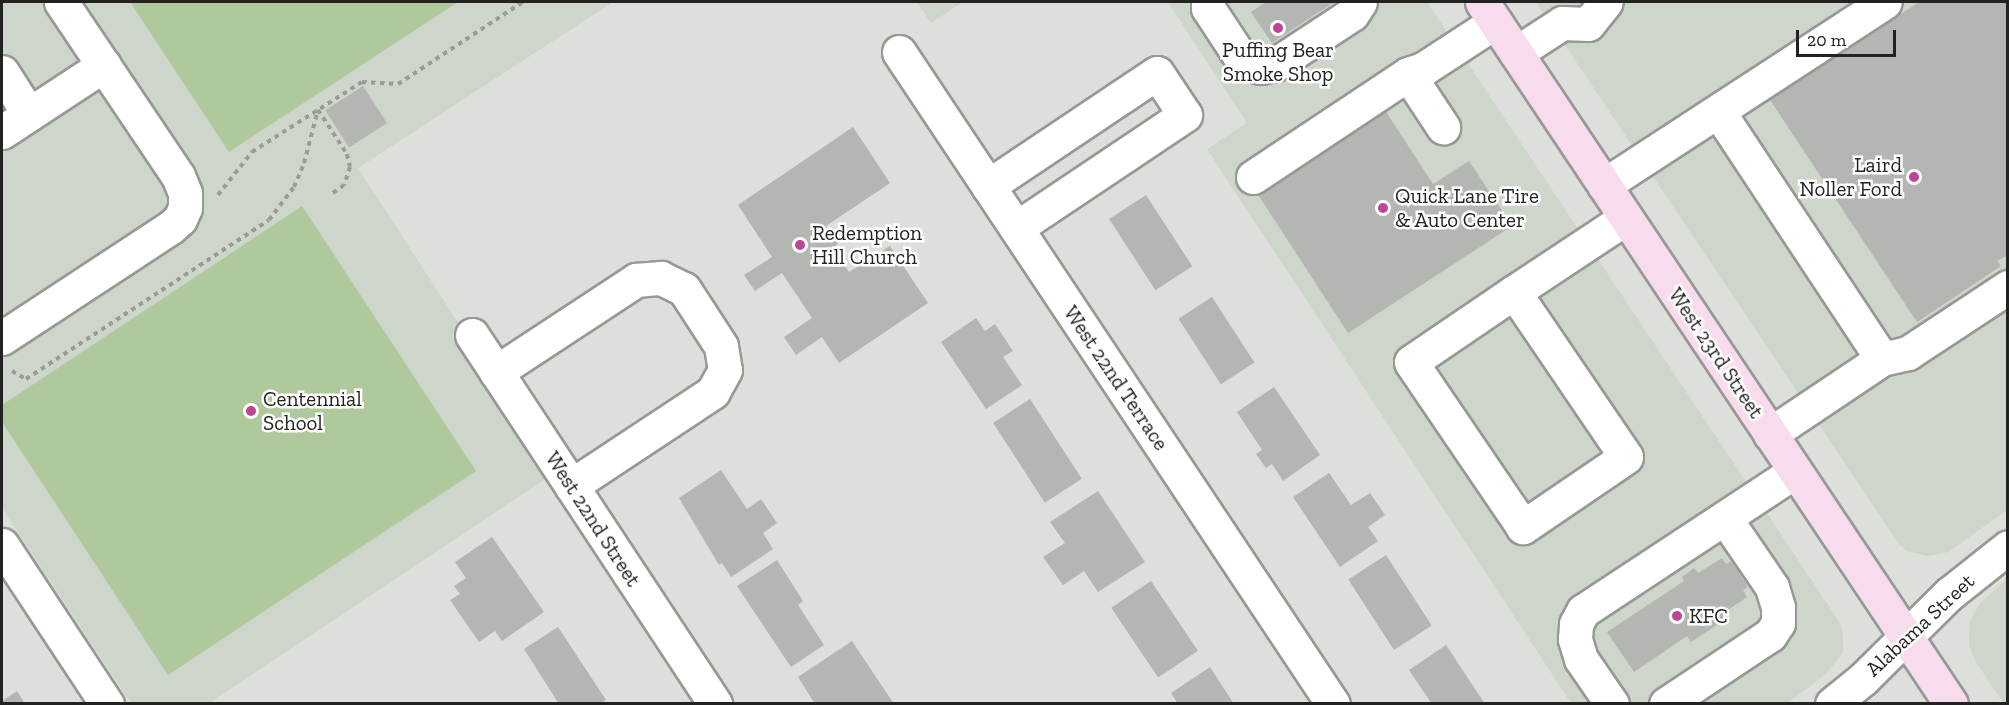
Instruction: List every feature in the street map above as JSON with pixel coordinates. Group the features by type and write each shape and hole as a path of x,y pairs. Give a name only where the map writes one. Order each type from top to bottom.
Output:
{"main road":[{"name":"West 23rd Street","path":"1489,12 1951,704"}],"street":[{"path":"5,353 171,227 180,219 185,208 185,193 178,176 61,2"},
{"path":"1208,2 1209,9 1241,58 1260,68 1276,64 1343,21 1352,14 1360,2"},
{"path":"1516,53 1566,12 1588,24 1606,2"},
{"path":"1604,185 1885,2"},
{"path":"1253,177 1408,74 1424,69 1489,12"},
{"name":"West 22nd Terrace","path":"899,52 1333,704"},
{"path":"2,132 104,65"},
{"path":"2,72 29,114"},
{"path":"988,186 1157,73 1185,115 1016,228"},
{"path":"1408,74 1443,127"},
{"path":"1718,111 1882,359"},
{"path":"1514,292 1626,457 1523,527 1412,362 1514,292 1626,218"},
{"path":"496,372 636,280 661,278 684,289 721,346 725,370 713,392 571,486"},
{"path":"1770,434 1882,359 1908,353 2007,287"},
{"name":"West 22nd Street","path":"472,335 715,704"},
{"path":"1612,704 1581,659 1575,639 1576,624 1583,611 1795,471"},
{"path":"1666,704 1770,635 1778,623 1778,607 1772,587 1725,518"},
{"name":"Alabama Street","path":"1832,704 1863,680 1949,594 2007,547"},
{"path":"5,560 107,704"}],"path":[{"path":"212,204 252,152 362,82 398,84 523,2"},
{"path":"318,110 347,154 350,167 344,185 333,194"},
{"path":"5,353 26,379 269,220 294,187 318,110"}],"shaded area":[{"name":"Centennial School","path":"2,2 613,2 358,168 466,335 455,343 545,479 209,703 131,703 2,508"},
{"path":"917,2 963,2 931,23"},
{"path":"1168,2 1427,2 1840,623 1843,634 1843,653 1826,674 1788,703 1571,703 1207,149 1247,123"},
{"path":"1536,2 2007,2 2007,510 1948,552 1927,556 1907,551 1899,544"},
{"path":"2007,579 2008,703 2004,704 1976,662 1969,646 1969,634 1970,621 1980,603"}],"green space":[{"path":"130,2 458,2 229,152"},
{"path":"302,206 476,471 168,675 2,422 2,405"}],"building":[{"name":"Puffing Bear Smoke Shop","path":"1266,2 1334,2 1272,43 1251,12"},
{"name":"Laird Noller Ford","path":"1919,2 2008,2 2008,255 1997,261 2001,266 1917,322 1770,100"},
{"path":"363,86 387,123 349,147 325,111"},
{"name":"Quick Lane Tire & Auto Center","path":"1383,107 1433,184 1469,161 1512,226 1348,333 1255,190"},
{"name":"Redemption Hill Church","path":"853,127 890,183 826,226 838,244 833,248 849,272 890,246 928,303 839,363 822,337 796,355 784,337 812,318 782,273 755,291 744,275 772,257 738,205"},
{"path":"1146,195 1192,266 1155,290 1109,219"},
{"path":"1212,297 1254,362 1221,384 1178,319"},
{"path":"976,318 985,331 995,324 1013,351 1003,357 1022,385 986,409 941,342"},
{"path":"1274,387 1320,455 1283,481 1272,464 1266,468 1256,454 1262,450 1237,412"},
{"path":"1030,399 1082,479 1045,503 993,423"},
{"path":"721,470 747,509 761,499 777,523 763,533 773,549 731,577 722,563 719,565 679,498"},
{"path":"1329,473 1351,505 1370,493 1385,515 1368,527 1378,541 1340,567 1293,497"},
{"path":"1098,491 1145,562 1098,592 1084,571 1063,585 1043,557 1065,543 1050,522"},
{"path":"492,537 544,612 502,641 495,631 479,642 450,600 460,594 454,586 466,578 455,562"},
{"path":"1386,555 1432,625 1394,650 1348,580"},
{"name":"KFC","path":"1722,558 1726,564 1731,561 1748,587 1743,590 1747,597 1722,614 1726,619 1691,642 1687,636 1634,672 1607,632 1684,581 1682,577 1694,568 1698,573"},
{"path":"777,560 803,601 798,605 824,645 791,667 737,586"},
{"path":"1151,581 1198,651 1158,677 1111,608"},
{"path":"558,627 606,700 600,704 559,704 524,649"},
{"path":"852,641 894,704 815,704 798,677"},
{"path":"1446,645 1485,704 1432,704 1409,670"},
{"path":"1210,667 1234,704 1178,704 1171,693"},
{"path":"17,691 25,704 2,704 2,701"}],"place":[{"name":"Puffing Bear Smoke Shop","path":"1278,28"},
{"name":"Laird Noller Ford","path":"1914,177"},
{"name":"Quick Lane Tire & Auto Center","path":"1383,208"},
{"name":"Redemption Hill Church","path":"800,245"},
{"name":"Centennial School","path":"251,411"},
{"name":"KFC","path":"1677,616"}]}
